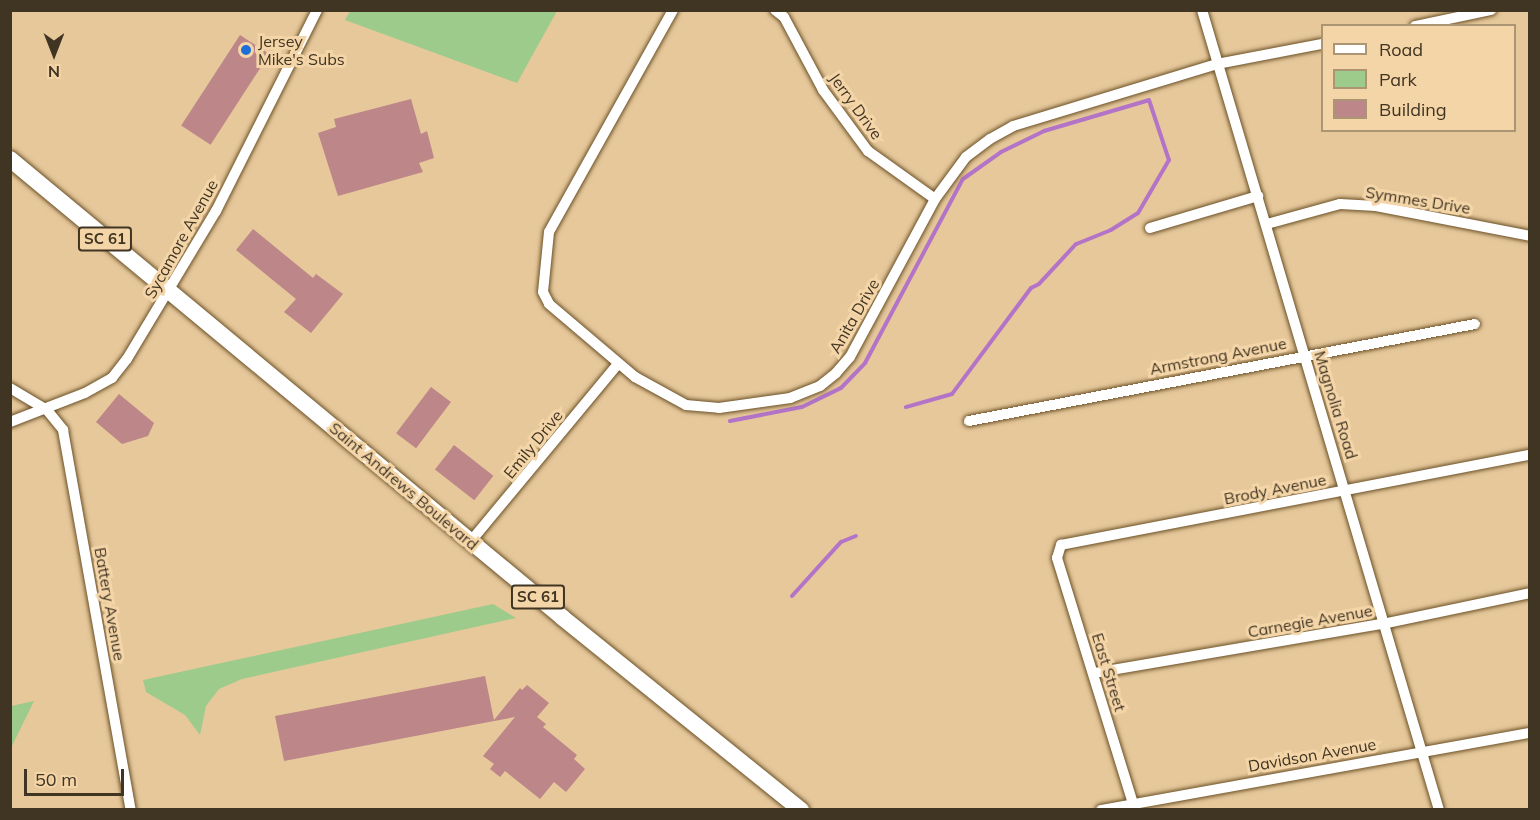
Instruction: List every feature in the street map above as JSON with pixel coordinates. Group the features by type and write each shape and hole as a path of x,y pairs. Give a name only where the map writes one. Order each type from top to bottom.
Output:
{"main road":[{"name":"Saint Andrews Boulevard","path":"10,159 471,542 801,810"}],"street":[{"name":"Sycamore Avenue","path":"10,422 47,410 112,378 170,293 317,10"},
{"name":"Anita Drive","path":"673,10 549,232 544,249 543,292 549,304 617,364 686,405 719,408 790,398 820,386 850,357 935,200 966,157 1013,126 1217,64 1321,44"},
{"name":"Jerry Drive","path":"775,10 784,17 824,90 868,151 935,200"},
{"name":"Magnolia Road","path":"1202,10 1347,491 1382,624 1439,810"},
{"path":"1424,24 1491,10"},
{"path":"1150,228 1258,196"},
{"name":"Symmes Drive","path":"1267,224 1340,204 1376,206 1530,236"},
{"name":"Armstrong Avenue","path":"969,421 1305,354 1475,324"},
{"name":"Emily Drive","path":"471,542 617,364"},
{"path":"10,388 47,410"},
{"name":"Battery Avenue","path":"47,410 63,430 131,810"},
{"name":"Brody Avenue","path":"1061,545 1530,455"},
{"name":"East Street","path":"1061,545 1057,558 1134,806"},
{"name":"Carnegie Avenue","path":"1094,673 1382,624 1530,593"},
{"name":"Davidson Avenue","path":"1101,810 1134,806 1422,750 1530,733"}],"green space":[{"path":"350,10 557,11 517,83 345,20"},
{"path":"493,604 516,618 242,679 219,689 206,706 200,735 185,715 146,692 143,680"},
{"path":"34,701 11,748 11,706"}],"building":[{"path":"240,35 269,54 211,145 181,126"},
{"path":"411,99 421,134 427,131 434,158 419,163 423,172 338,196 318,133 336,127 334,119"},
{"path":"253,229 313,278 316,274 343,294 311,333 284,312 296,299 236,250"},
{"path":"431,387 451,402 416,448 396,433"},
{"path":"119,394 154,423 148,436 122,444 96,422"},
{"path":"454,445 493,476 474,500 435,469"},
{"path":"485,676 494,720 520,688 522,690 527,685 549,703 537,717 546,724 543,727 577,755 574,759 585,769 566,792 554,782 540,799 505,771 500,777 490,769 494,764 483,756 515,717 284,761 275,716"}],"waterway":[{"path":"730,421 802,407 841,388 865,363 963,179 1001,152 1044,131 1149,100 1169,160 1138,213 1111,230 1076,244 1039,284 1031,288 952,394 906,407"},
{"path":"792,596 841,542 856,536"}],"place":[{"name":"Jersey Mike's Subs","path":"246,50"}]}
